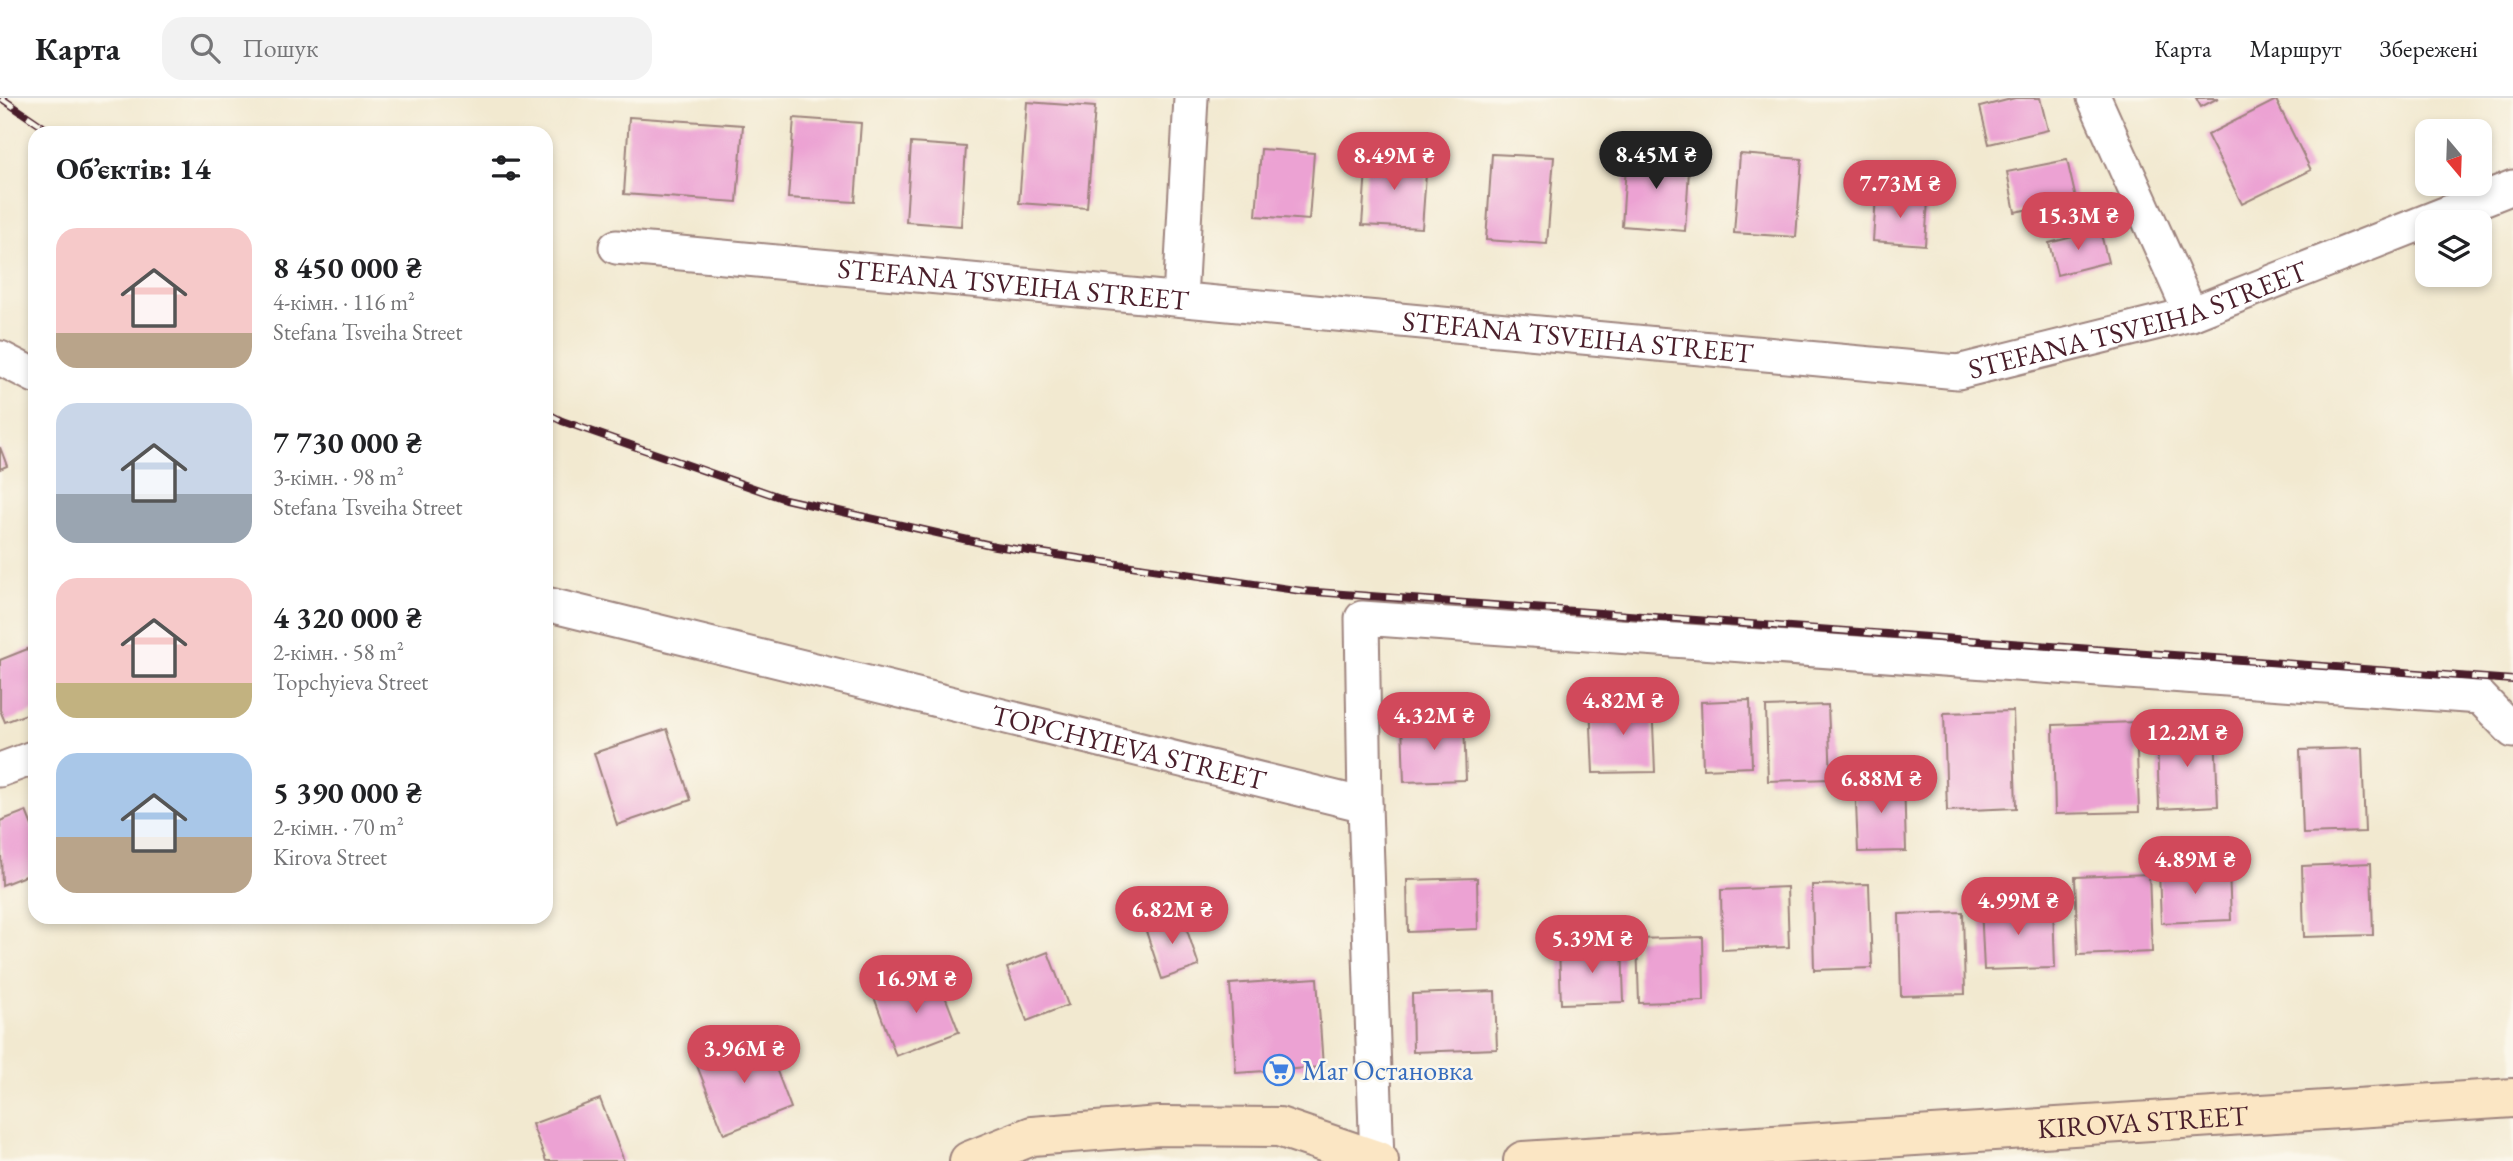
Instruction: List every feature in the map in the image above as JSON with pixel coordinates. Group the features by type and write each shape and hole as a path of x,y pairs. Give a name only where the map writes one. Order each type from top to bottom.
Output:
{"main road":[{"name":"KIROVA STREET","path":"1523,1161 2513,1098"},
{"path":"969,1161 1032,1136 1160,1126 1279,1127 1378,1161"}],"street":[{"path":"1180,299 1191,98"},
{"path":"2094,98 2191,314"},
{"name":"STEFANA TSVEIHA STREET","path":"616,247 1958,372 2191,314 2513,187"},
{"path":"0,358 28,372"},
{"name":"TOPCHYIEVA STREET","path":"553,606 1365,805"},
{"path":"1378,1161 1365,805 1362,618 2480,697 2513,731"},
{"path":"0,770 28,760"}],"building":[{"path":"2015,98 2040,98 2048,130 1989,144 1980,107"},
{"path":"2196,98 2218,98 2201,107"},
{"path":"2276,100 2311,170 2242,204 2207,135"},
{"path":"1027,102 1095,107 1087,208 1019,203"},
{"path":"629,117 743,125 737,202 624,194"},
{"path":"794,118 861,123 855,202 788,198"},
{"path":"911,143 966,147 961,226 906,222"},
{"path":"1261,149 1314,153 1309,220 1256,216"},
{"path":"1627,151 1690,155 1685,231 1622,226"},
{"path":"1492,154 1554,157 1547,244 1486,240"},
{"path":"1740,154 1802,159 1796,237 1734,233"},
{"path":"1367,156 1427,160 1422,228 1362,225"},
{"path":"2067,160 2076,199 2015,212 2007,172"},
{"path":"1876,196 1928,200 1925,245 1873,241"},
{"path":"2100,230 2108,262 2057,275 2049,243"},
{"path":"0,447 7,466 0,469"},
{"path":"28,649 28,714 5,722 0,710 0,660"},
{"path":"1750,700 1752,767 1703,769 1701,702"},
{"path":"1652,701 1655,772 1593,773 1590,703"},
{"path":"1828,705 1831,779 1768,781 1766,707"},
{"path":"2013,711 2016,808 1947,811 1944,713"},
{"path":"1464,722 1466,780 1404,782 1402,724"},
{"path":"2136,722 2139,812 2055,814 2053,725"},
{"path":"667,729 691,800 617,825 594,753"},
{"path":"2215,729 2218,806 2159,809 2157,731"},
{"path":"2362,748 2365,832 2303,834 2300,750"},
{"path":"1904,777 1906,851 1858,852 1855,779"},
{"path":"26,811 28,816 28,875 2,885 0,821"},
{"path":"2371,863 2373,935 2304,937 2302,866"},
{"path":"2229,869 2231,920 2161,923 2159,871"},
{"path":"2149,874 2152,952 2078,955 2075,877"},
{"path":"1477,878 1478,929 1408,932 1407,880"},
{"path":"1869,884 1872,968 1814,970 1812,885"},
{"path":"1787,887 1789,947 1722,950 1721,890"},
{"path":"2053,904 2055,968 1984,970 1981,906"},
{"path":"1181,912 1199,966 1162,979 1144,925"},
{"path":"1963,912 1965,994 1901,996 1899,914"},
{"path":"1703,937 1704,1001 1639,1003 1637,939"},
{"path":"1622,945 1624,1002 1561,1004 1559,948"},
{"path":"1048,952 1068,1005 1027,1021 1007,968"},
{"path":"936,973 959,1032 896,1056 874,997"},
{"path":"1317,978 1323,1067 1236,1073 1230,984"},
{"path":"1495,991 1497,1049 1413,1052 1412,994"},
{"path":"764,1037 791,1108 724,1134 696,1063"},
{"path":"600,1099 624,1161 546,1161 532,1124"}],"railway":[{"path":"1,98 42,126"},
{"path":"553,416 785,499 995,546 1302,591 2513,680"}],"place":[{"name":"Маг Остановка","path":"1279,1070"}]}
